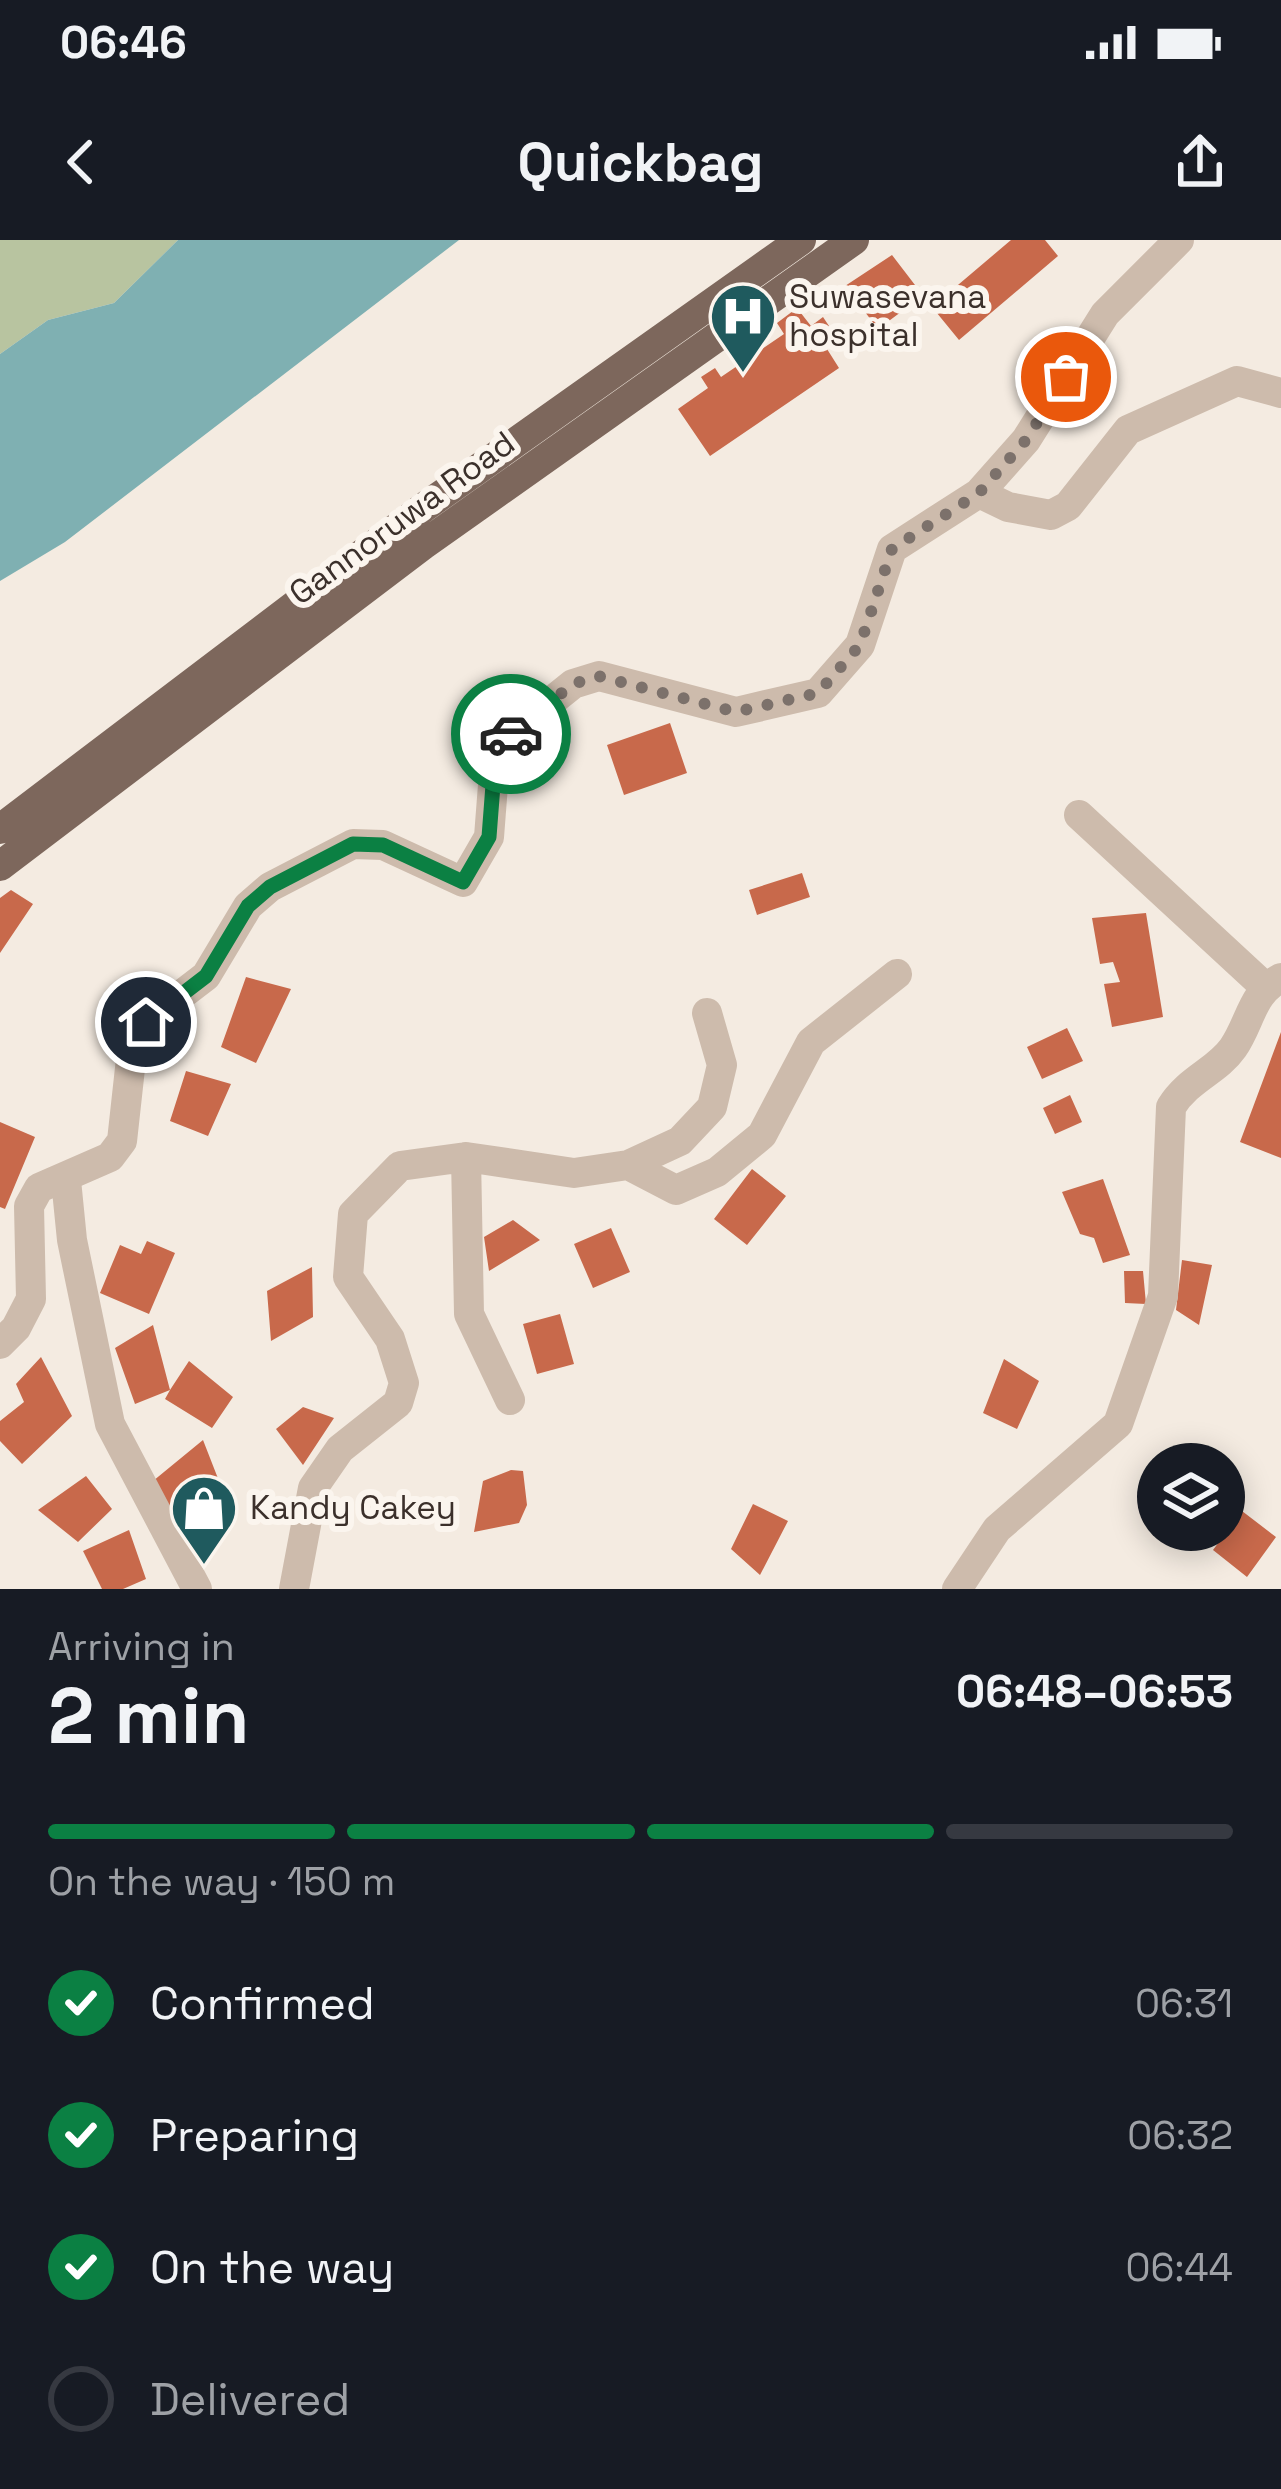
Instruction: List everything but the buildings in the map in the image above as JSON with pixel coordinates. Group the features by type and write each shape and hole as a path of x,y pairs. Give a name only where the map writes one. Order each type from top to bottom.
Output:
{"main road":[{"name":"Gannoruwa Road","path":"0,829 423,508 801,240"},
{"name":"Gannoruwa Road","path":"0,866 423,545 854,240"}],"street":[{"path":"0,1344 16,1328 32,1299 29,1206 39,1188 110,1157 122,1141 132,1050 146,1022 206,976 248,906 270,887 353,844 383,845 463,882 489,837 496,746 573,684 598,676 736,712 818,693 860,645 892,549 979,493 1026,440 1106,314 1179,240"},
{"path":"979,493 1008,506 1051,514 1068,506 1128,430 1237,381 1281,393"},
{"path":"957,1589 997,1528 1118,1424 1163,1296 1171,1107 1183,1088 1232,1051 1273,982 1079,815"},
{"path":"628,1165 676,1190 717,1172 762,1135 811,1042 897,974"},
{"path":"294,1589 313,1488 340,1449 398,1403 404,1383 390,1339 348,1277 353,1214 400,1166 466,1157 574,1173 628,1165 680,1141 712,1107 722,1065 707,1013"},
{"path":"466,1157 470,1314 510,1400"},
{"path":"66,1180 72,1240 110,1424 197,1589"}],"green space":[{"path":"0,240 178,240 114,303 48,320 0,354"}],"water":[{"path":"178,240 459,240 65,542 0,581 0,354 48,320 114,303"}],"way so far":[{"path":"511,734 573,684 598,676 736,712 818,693 860,645 892,549 979,493 1026,440 1066,377"}],"place":[{"name":"Suwasevana hospital","path":"743,375"},
{"name":"Kandy Cakey","path":"204,1567"}],"route":[{"path":"146,1022 206,976 248,906 270,887 353,844 383,845 463,882 489,837 496,746 511,734"}]}
